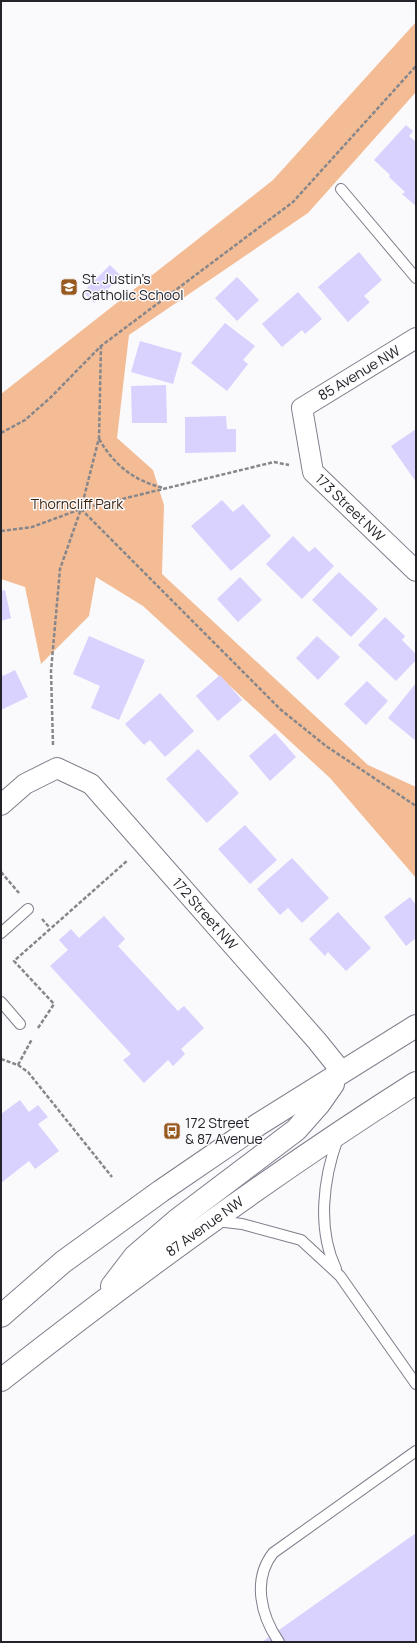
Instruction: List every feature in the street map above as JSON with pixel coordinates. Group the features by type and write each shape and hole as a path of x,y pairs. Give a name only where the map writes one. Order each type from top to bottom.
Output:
{"main road":[{"path":"1,1316 63,1262 109,1228 260,1124 416,1026"},
{"path":"99,1303 135,1256 177,1220 296,1130 319,1104 342,1072"},
{"name":"87 Avenue NW","path":"1,1380 99,1303 214,1221 267,1181 416,1083"}],"street":[{"name":"85 Avenue NW","path":"302,408 416,338"},
{"name":"173 Street NW","path":"302,408 313,472 416,571"},
{"path":"1,805 25,784 57,768"},
{"name":"172 Street NW","path":"57,768 91,784 312,1035 342,1072"}],"lane":[{"path":"341,190 416,278"},
{"path":"1,933 28,909"},
{"path":"1,1002 20,1024"},
{"path":"340,1132 328,1173 325,1208 325,1232 329,1253 340,1276 416,1384"},
{"path":"214,1221 242,1224 302,1240 340,1276"},
{"path":"277,1638 262,1606 262,1575 269,1557 416,1451"}],"path":[{"path":"1,433 25,420 50,398 101,346 293,202 416,66"},
{"path":"57,768 51,735 52,656 60,569 81,509 98,438 101,346"},
{"path":"98,438 107,452 122,468 138,480 167,488"},
{"path":"1,531 32,527 81,509 274,462 313,472"},
{"path":"81,509 280,709 326,746 416,806"},
{"path":"37,1030 54,1004 14,961 144,845"},
{"path":"18,1065 33,1037"},
{"path":"1,1059 18,1065 28,1072 112,1177"}],"green space":[{"name":"Thorncliff Park","path":"416,22 416,92 308,213 129,335 117,438 153,470 164,505 162,574 368,765 416,787 416,878 330,778 143,606 96,577 89,616 41,664 25,587 1,579 1,394 273,180"}],"building":[{"path":"406,125 413,131 409,136 416,142 416,206 402,194 405,192 374,160"},
{"path":"359,252 382,280 364,296 370,302 348,322 318,287"},
{"path":"110,265 121,276 94,303 83,292"},
{"path":"237,277 259,300 237,321 215,298"},
{"path":"298,292 322,319 305,334 302,330 282,347 262,324"},
{"path":"225,323 255,346 243,360 248,364 227,391 191,363"},
{"path":"140,341 182,353 173,384 131,372"},
{"path":"166,385 167,423 132,423 131,386"},
{"path":"226,416 227,429 236,429 236,452 185,453 185,417"},
{"path":"416,429 416,482 391,446"},
{"path":"222,500 233,512 243,504 271,536 231,571 191,526"},
{"path":"293,536 309,552 315,547 334,566 302,599 266,564"},
{"path":"339,572 378,609 351,637 312,600"},
{"path":"240,577 262,600 238,622 217,599"},
{"path":"5,590 11,618 1,621 1,591"},
{"path":"385,617 405,636 402,640 416,654 416,660 396,681 358,645"},
{"path":"89,636 145,660 119,720 91,708 100,686 73,674"},
{"path":"317,636 340,657 318,680 296,658"},
{"path":"15,670 28,697 1,710 1,671 3,676"},
{"path":"220,675 242,700 218,721 196,696"},
{"path":"367,681 388,701 366,725 344,704"},
{"path":"416,683 416,741 388,718"},
{"path":"160,693 194,731 165,757 150,740 144,745 125,724"},
{"path":"275,733 296,757 270,781 249,756"},
{"path":"198,749 239,793 207,823 166,779"},
{"path":"245,825 277,860 250,884 218,849"},
{"path":"292,858 329,898 302,923 288,908 280,915 257,889"},
{"path":"410,897 416,905 416,938 406,946 384,917"},
{"path":"338,912 371,948 346,971 328,952 325,956 309,939"},
{"path":"104,916 125,939 118,946 178,1011 184,1006 204,1028 181,1049 185,1054 173,1066 168,1060 144,1083 123,1060 131,1054 50,966 68,950 59,940 71,929 79,938"},
{"path":"20,1100 29,1112 38,1105 48,1117 38,1124 59,1151 35,1169 29,1161 1,1183 1,1114"},
{"path":"416,1533 416,1642 262,1642"}],"place":[{"name":"St. Justin’s Catholic School","path":"69,287"},
{"name":"172 Street & 87 Avenue","path":"172,1131"}]}
